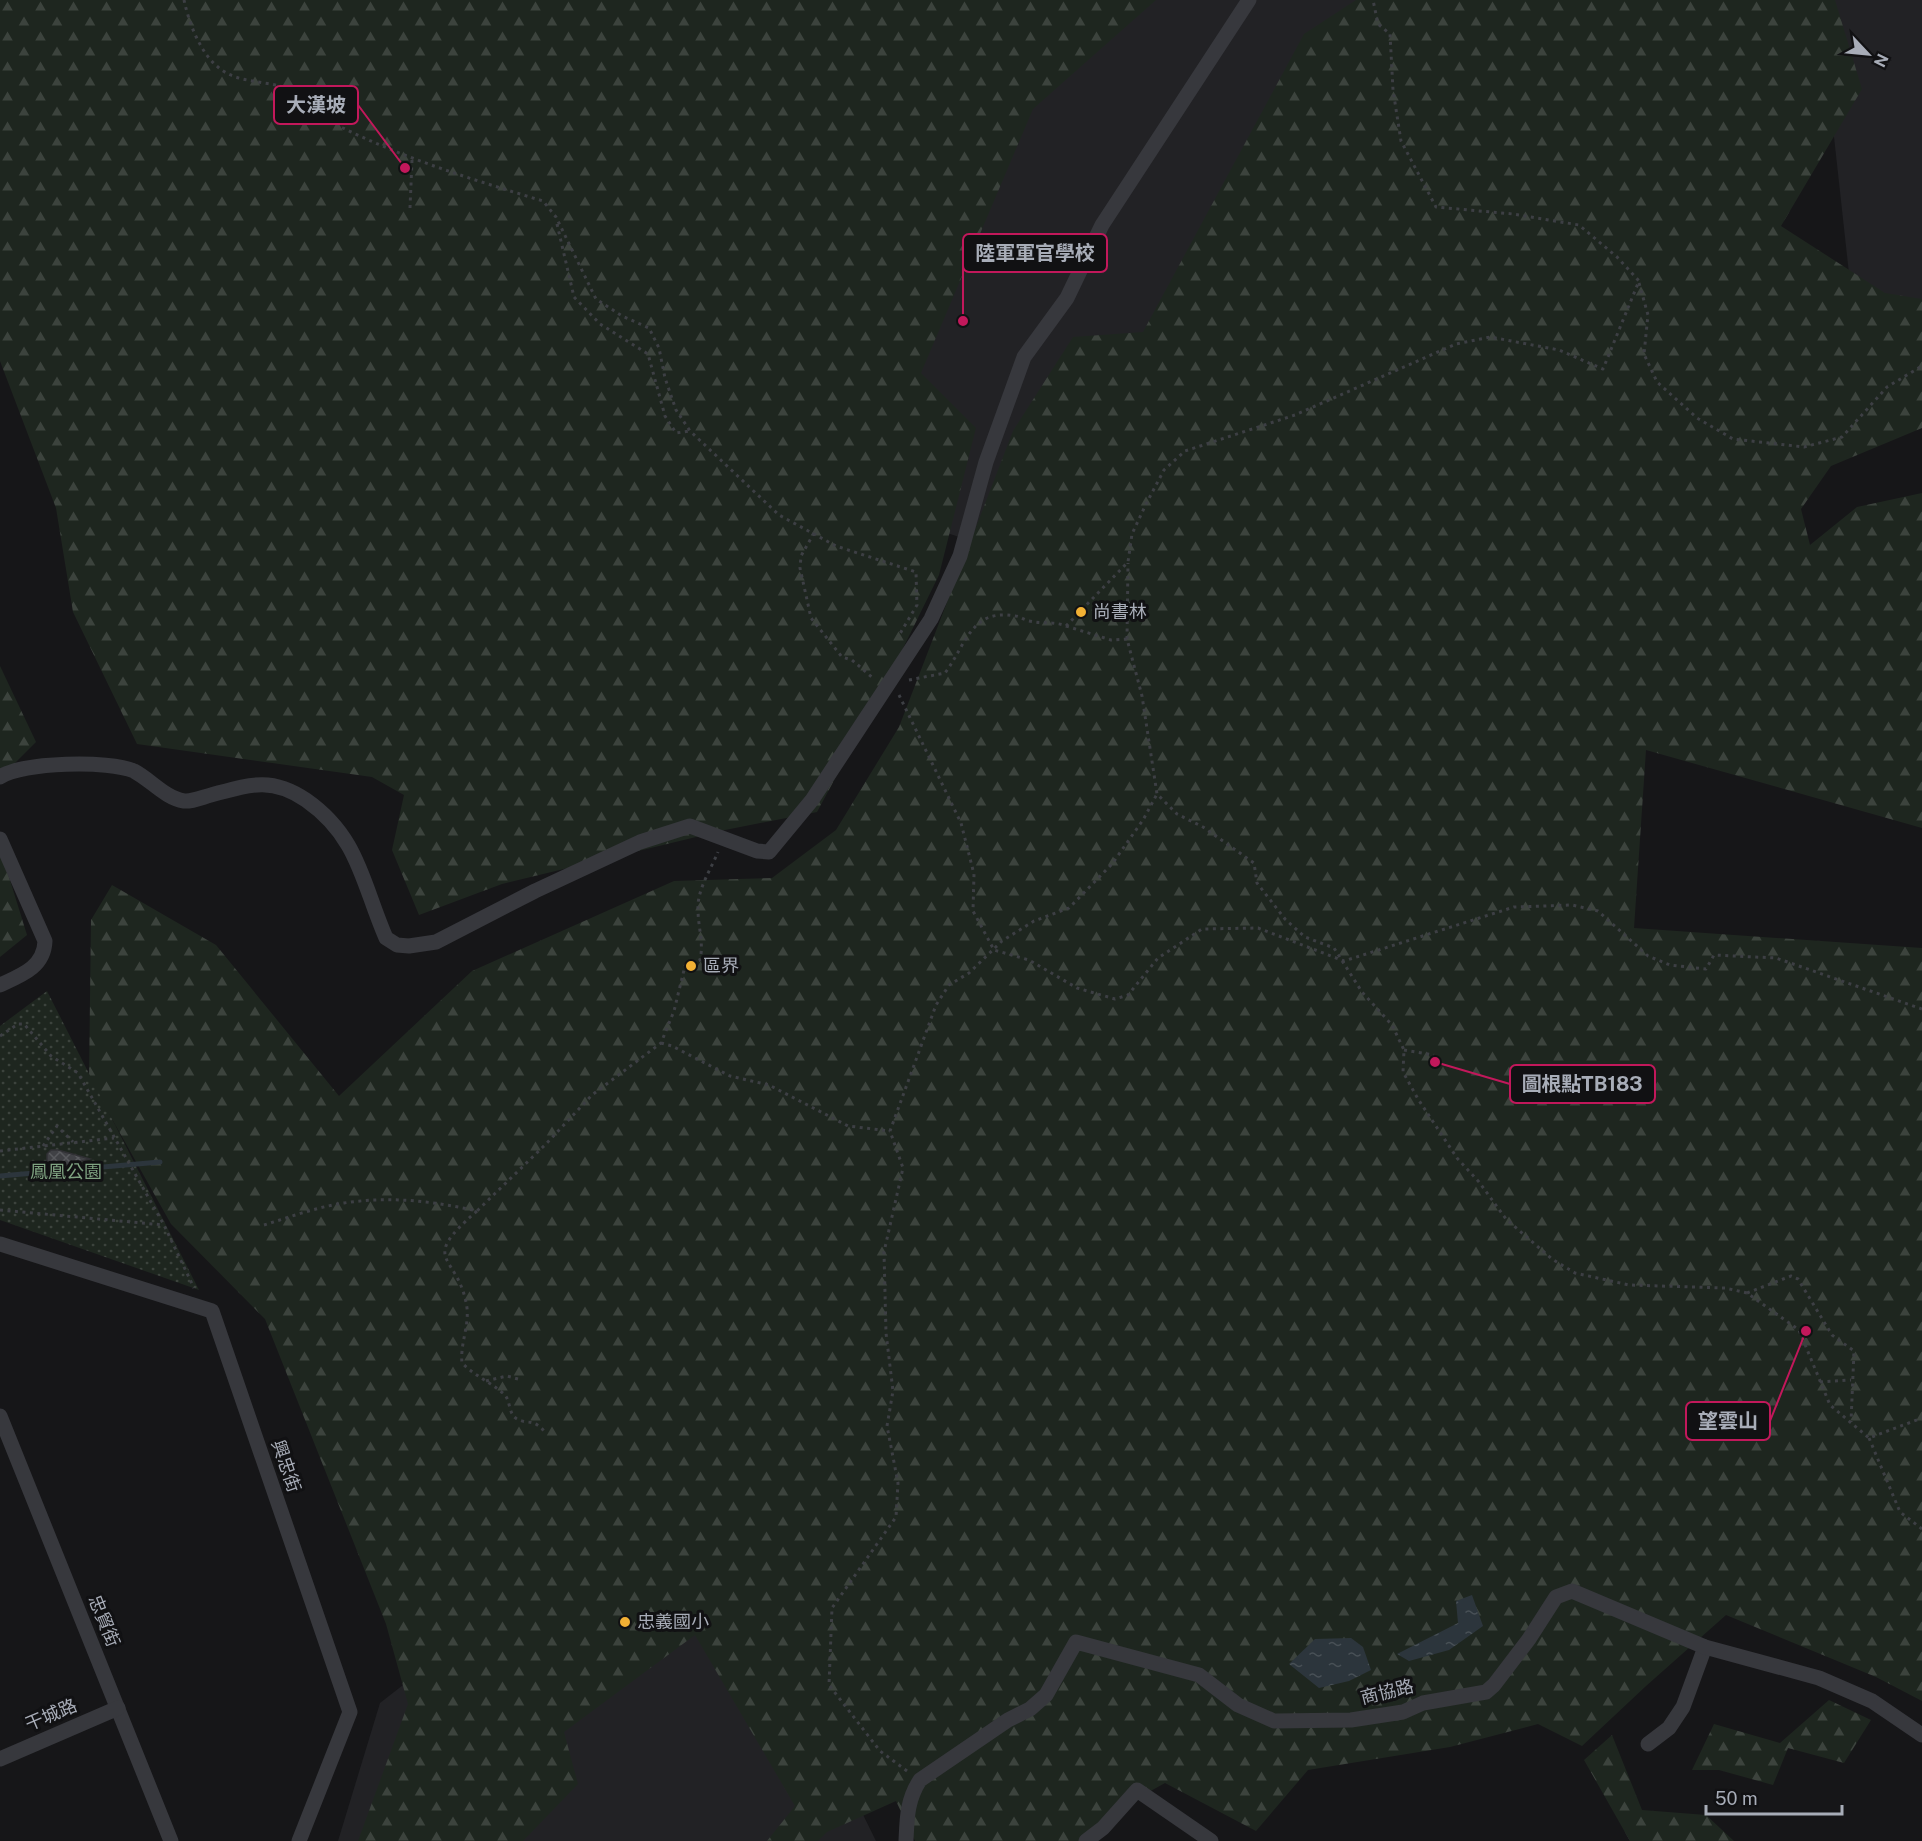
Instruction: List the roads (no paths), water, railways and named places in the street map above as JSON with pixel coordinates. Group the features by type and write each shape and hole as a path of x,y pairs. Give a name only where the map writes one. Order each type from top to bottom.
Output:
{"street":[{"path":"0,777 8,772 42,766 119,766 134,772 174,798 187,801 254,784 276,784 306,800 336,826 355,854 386,939 397,945 409,946 436,942 535,891 640,842 690,826 758,851 769,852 812,800 931,619 960,556 986,462 1024,357 1066,298 1102,225 1249,0"},
{"path":"0,839 16,880 45,941 45,954 40,962 0,985"},
{"name":"興忠街","path":"0,1244 212,1311 350,1712 299,1841"},
{"name":"忠貿街","path":"0,1416 171,1841"},
{"name":"商協路","path":"906,1841 907,1807 910,1795 920,1780 1008,1720 1030,1709 1046,1695 1077,1642 1199,1675 1238,1705 1274,1721 1351,1720 1403,1712 1423,1703 1486,1692 1494,1685 1529,1639 1556,1597 1572,1591 1705,1647 1819,1678 1872,1701 1922,1734"},
{"path":"1648,1744 1669,1728 1683,1707 1705,1647"},
{"name":"干城路","path":"0,1759 118,1708"},
{"path":"1086,1841 1103,1828 1137,1790 1202,1839"}],"water":[{"path":"1472,1595 1483,1626 1449,1650 1409,1661 1397,1654 1458,1623 1456,1601"},
{"path":"1351,1638 1363,1647 1371,1670 1349,1681 1319,1688 1289,1664 1315,1639"}],"waterway":[{"path":"0,1176 160,1162"}],"place":[{"name":"大漢坡","path":"405,168"},
{"name":"陸軍軍官學校","path":"963,321"},
{"name":"尚書林","path":"1081,612"},
{"name":"區界","path":"691,966"},
{"name":"圖根點TB183","path":"1435,1062"},
{"name":"望雲山","path":"1806,1331"},
{"name":"忠義國小","path":"625,1622"}],"park label":[{"name":"鳳凰公園","path":"66,1172"}]}
